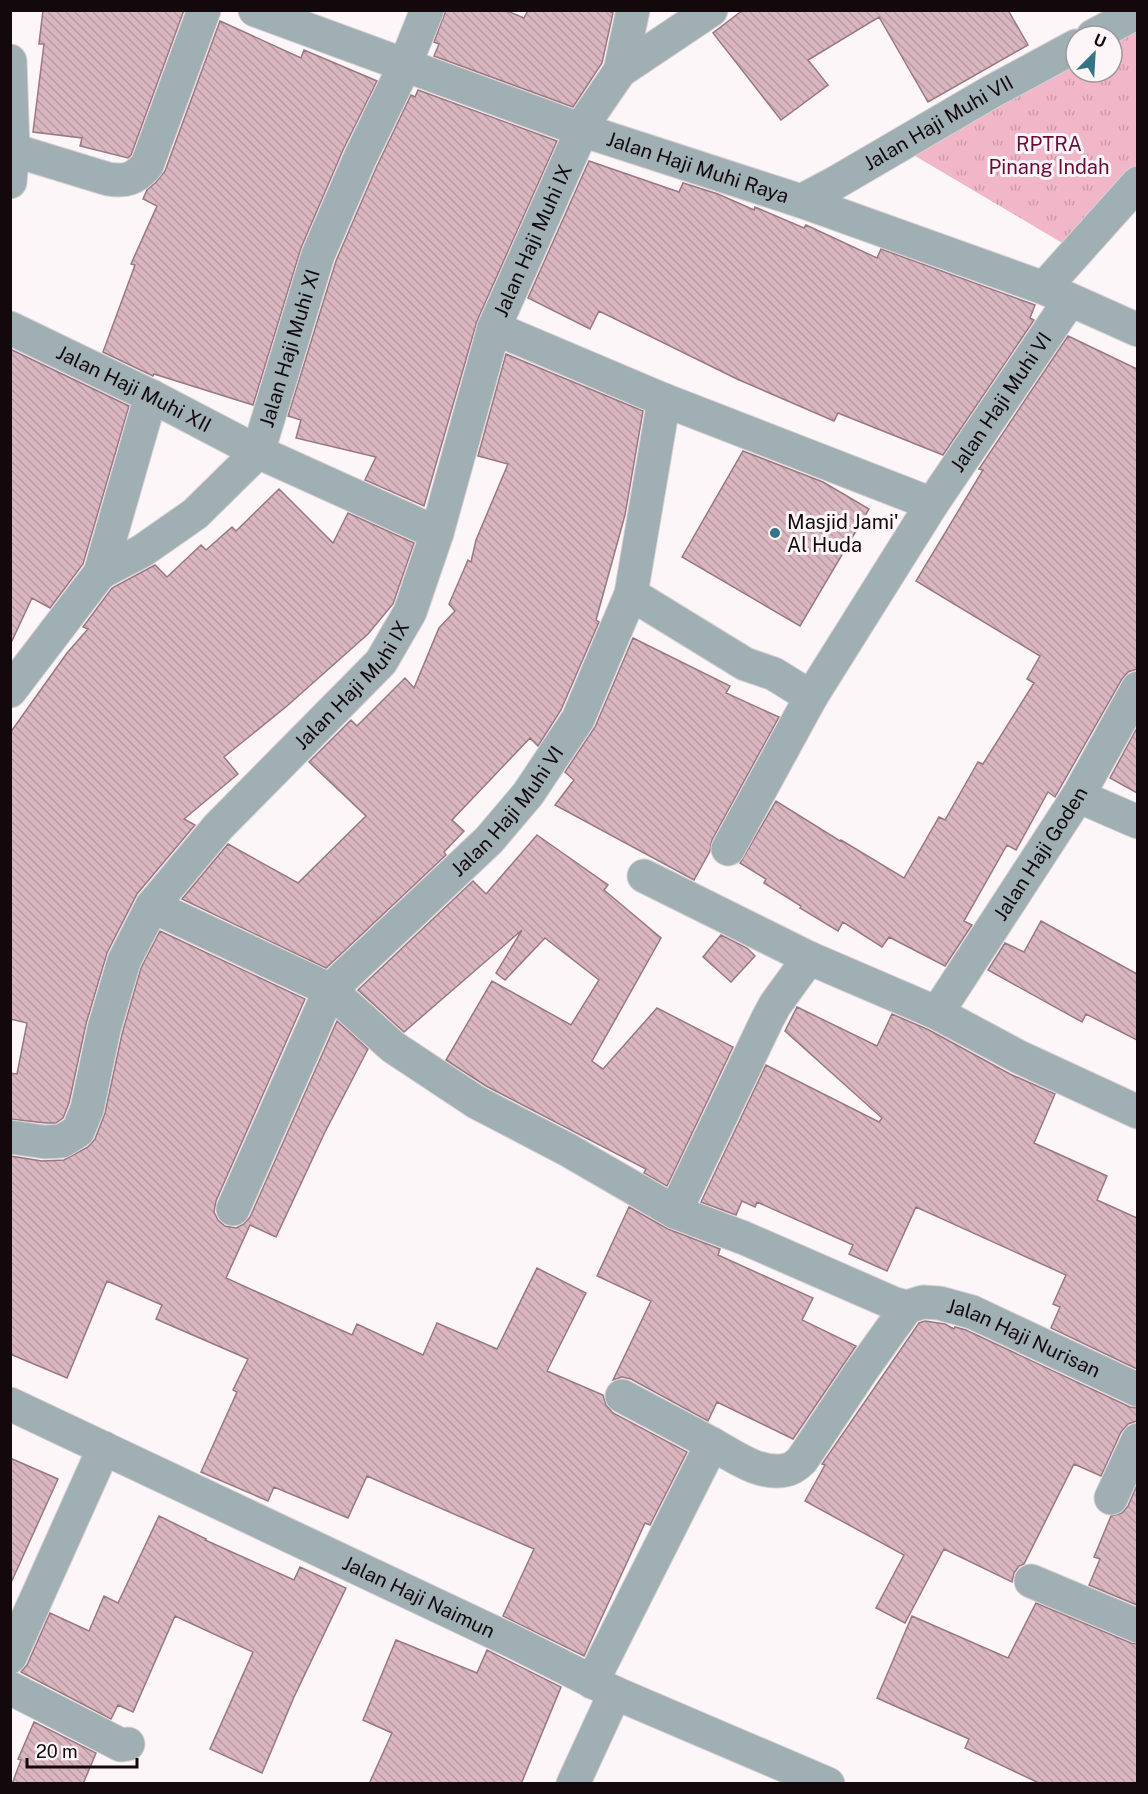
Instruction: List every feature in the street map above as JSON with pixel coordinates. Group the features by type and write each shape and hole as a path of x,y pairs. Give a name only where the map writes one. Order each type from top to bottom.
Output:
{"street":[{"path":"10,61 12,166 121,181 130,179 147,165 204,10"},
{"name":"Jalan Haji Muhi Raya","path":"255,10 582,130 801,201 1057,294 1137,330"},
{"name":"Jalan Haji Muhi XI","path":"427,10 405,65 360,158 318,255 258,452 437,533"},
{"path":"620,71 633,10"},
{"path":"620,71 711,10"},
{"path":"1116,24 1137,12"},
{"name":"Jalan Haji Muhi VII","path":"801,201 1064,52"},
{"name":"Jalan Haji Muhi IX","path":"10,1137 45,1143 62,1141 78,1131 87,1108 104,1029 124,961 152,906 218,827 381,662 410,612 437,533 494,328 582,130 620,71"},
{"name":"Jalan Haji Muhi VI","path":"728,849 811,697 932,504 1057,294 1137,183"},
{"name":"Jalan Haji Muhi XII","path":"10,328 151,396 258,452"},
{"path":"494,328 664,400 932,504"},
{"path":"10,691 100,573 151,396"},
{"name":"Jalan Haji Muhi VI","path":"330,990 489,840 528,794 578,719 631,594 664,400"},
{"path":"100,573 142,550 195,514 258,452"},
{"path":"631,594 746,664 774,675 811,697"},
{"name":"Jalan Haji Goden","path":"937,1013 1078,796 1137,688"},
{"path":"1078,796 1137,822"},
{"path":"644,876 809,958 937,1013 1019,1057 1137,1112"},
{"path":"152,906 330,990 393,1047 476,1102 568,1150 675,1212 744,1238 885,1301 907,1307 802,1460 788,1470 766,1470 744,1463 622,1396"},
{"path":"675,1212 771,1012 809,958"},
{"path":"233,1209 330,990"},
{"name":"Jalan Haji Nurisan","path":"907,1307 923,1302 939,1302 972,1312 1137,1390"},
{"name":"Jalan Haji Naimun","path":"10,1404 510,1640 604,1688 828,1784"},
{"path":"1111,1498 1137,1440"},
{"path":"573,1784 604,1688 712,1444"},
{"path":"10,1656 104,1448"},
{"path":"1031,1581 1137,1626"},
{"path":"10,1688 121,1745 128,1744"}],"green space":[{"name":"RPTRA Pinang Indah","path":"1137,31 1137,164 1064,244 905,150 1064,69 1064,84 1124,84 1124,38"}],"building":[{"path":"43,10 184,10 128,158 80,146 82,138 33,132 44,44 39,44"},
{"path":"446,10 505,10 524,18 528,10 607,10 613,13 602,63 573,107 434,56 439,44 434,42"},
{"path":"743,10 1008,10 1028,45 928,102 879,17 808,60 828,85 781,120 713,33"},
{"path":"220,21 301,58 304,50 377,81 343,150 301,248 253,405 154,374 153,376 103,352 135,265 131,264 157,206 143,199 147,190 165,171"},
{"path":"418,90 557,141 477,321 424,506 365,480 376,457 296,438 301,420 288,416 336,261 411,95 415,97"},
{"path":"589,161 679,192 683,183 718,194 804,228 806,225 877,258 881,249 1035,305 1030,318 1034,320 943,455 838,413 834,421 737,379 599,311 590,329 528,298"},
{"path":"1068,336 1137,369 1137,669 1128,672 1122,679 1055,797 1048,792 1016,850 1007,845 964,921 972,925 945,966 889,937 882,947 843,922 838,931 800,908 801,906 764,883 766,879 740,863 776,801 904,878 939,817 945,820 978,762 983,764 1034,683 1027,679 1040,656 916,581 983,470 979,469"},
{"path":"10,349 129,406 83,564 50,608 32,598 10,645"},
{"path":"506,354 643,411 625,515 596,620 599,622 561,710 538,746 530,738 452,820 464,831 444,852 446,855 326,968 182,899 228,844 298,883 366,816 309,762 351,720 357,726 405,678 414,688 439,628 455,611 449,604 468,560 471,562 476,540 508,464 478,456"},
{"name":"Masjid Jami' Al Huda","path":"743,451 823,482 869,509 800,626 682,557"},
{"path":"279,489 333,543 348,513 414,543 393,604 368,634 287,706 224,757 238,774 184,819 195,825 137,894 107,953 86,1024 69,1103 63,1118 56,1123 10,1119 10,1073 17,1074 27,1023 10,1019 10,733 67,653 88,629 83,627 112,588 155,565 167,577 201,545 206,550 232,527 236,531"},
{"path":"633,638 730,686 726,693 779,717 712,840 710,851 694,880 555,805 574,780 565,772 595,727"},
{"path":"1137,728 1137,793 1110,778"},
{"path":"537,835 608,885 604,890 661,938 592,1061 603,1069 657,1008 733,1047 667,1186 644,1173 646,1169 486,1086 446,1060 492,981 571,1025 599,980 545,938 505,980 496,973 522,930 404,1032 358,990 473,881 486,894"},
{"path":"1041,921 1137,974 1137,1040 1086,1014 1082,1022 988,970 1005,943 1024,952"},
{"path":"160,931 305,999 216,1201 214,1212 225,1226 236,1228 250,1217 337,1021 368,1049 325,1132 276,1237 250,1225 226,1278 352,1335 357,1324 423,1355 437,1323 497,1349 537,1268 586,1293 547,1371 603,1395 606,1405 613,1413 687,1452 650,1525 645,1523 584,1656 503,1616 534,1549 367,1476 348,1518 274,1487 268,1501 201,1472 237,1392 233,1390 248,1359 156,1319 162,1305 107,1281 67,1378 10,1354 10,1156 42,1161 64,1160 88,1147 95,1139 105,1113 122,1034 141,968"},
{"path":"721,935 747,948 755,956 731,982 703,957"},
{"path":"797,1007 877,1046 892,1014 929,1030 1010,1074 1055,1094 1034,1143 1107,1176 1097,1200 1137,1218 1137,1369 1051,1328 1060,1307 1053,1304 1066,1275 916,1207 887,1271 849,1254 853,1245 757,1202 755,1207 742,1201 736,1215 701,1202 766,1065 879,1122 882,1118 785,1031"},
{"path":"629,1207 668,1229 720,1249 718,1255 813,1298 802,1320 856,1346 793,1439 717,1402 708,1421 631,1379 622,1377 613,1380 651,1301 597,1276"},
{"path":"925,1321 966,1330 1130,1407 1137,1408 1137,1421 1128,1424 1121,1432 1101,1476 1074,1464 1024,1564 1019,1566 1014,1573 1012,1582 944,1549 905,1623 876,1608 904,1555 805,1501 825,1465 822,1464 919,1323"},
{"path":"10,1458 58,1479 10,1585"},
{"path":"1137,1485 1137,1605 1089,1585 1100,1559 1094,1557 1111,1516 1122,1513 1128,1506"},
{"path":"159,1516 205,1540 294,1580 300,1567 346,1588 294,1697 262,1773 210,1749 253,1652 175,1616 133,1712 118,1705 111,1719 21,1672 27,1665 50,1613 89,1631 104,1596 118,1603"},
{"path":"1036,1603 1137,1644 1137,1784 1041,1784 965,1748 969,1739 877,1698 912,1616 1008,1658"},
{"path":"396,1640 477,1673 487,1650 561,1687 521,1784 369,1784 392,1733 363,1720"},
{"path":"34,1722 96,1753 83,1784 12,1784 21,1760 18,1759"}],"place":[{"name":"Masjid Jami' Al Huda","path":"775,533"}]}
